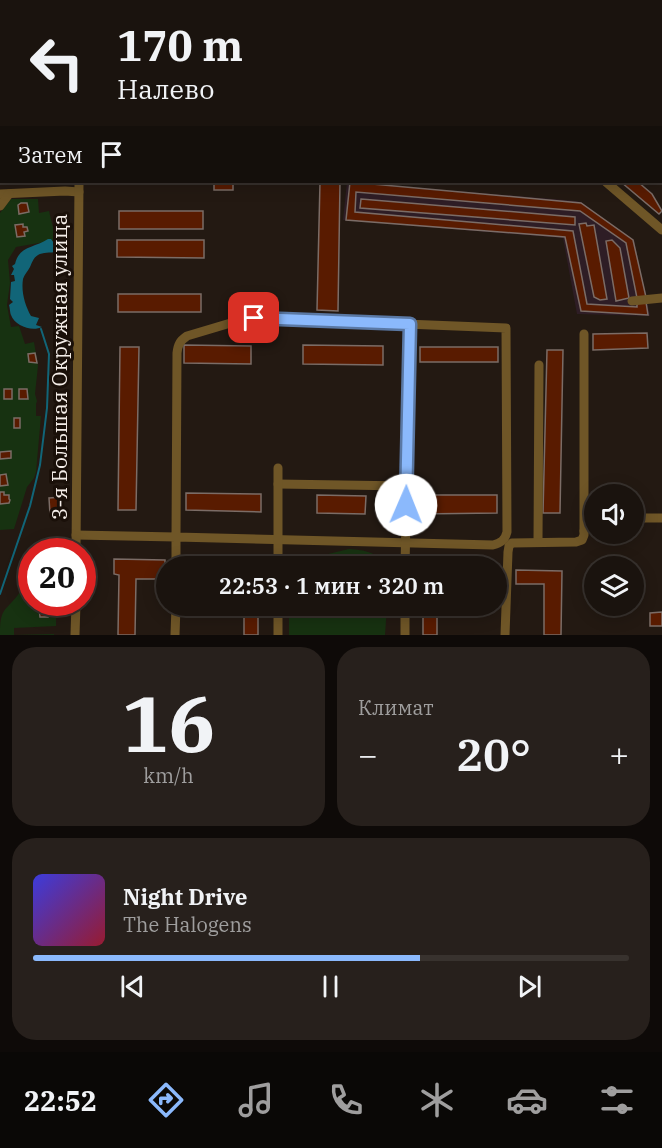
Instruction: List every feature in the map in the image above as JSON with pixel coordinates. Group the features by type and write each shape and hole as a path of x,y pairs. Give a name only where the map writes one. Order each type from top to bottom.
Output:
{"street":[{"name":"3-я Большая Окружная улица","path":"76,536 79,183"},
{"path":"607,183 662,230"},
{"path":"0,206 4,194 79,192"},
{"path":"632,301 662,298"},
{"path":"76,536 176,537 279,539 493,545 502,541 507,532 506,328 254,318 182,339 178,344 177,353 176,537 176,556"},
{"path":"405,556 410,324"},
{"path":"584,334 584,484"},
{"path":"538,542 539,365"},
{"path":"278,468 278,556"},
{"path":"278,484 407,486"},
{"path":"644,518 662,518"},
{"path":"505,635 509,546 512,543 579,541 582,540 584,531"},
{"path":"75,635 76,616"},
{"path":"175,635 176,616"},
{"path":"278,616 278,635"},
{"path":"405,616 405,635"}],"shaded area":[{"path":"347,183 581,202 634,240 650,316 577,314 563,238 343,220"}],"green space":[{"path":"11,199 38,199 39,213 49,211 56,240 16,247 8,260 10,283 7,305 11,327 19,326 25,344 34,342 38,366 35,394 36,416 41,416 34,478 27,487 14,529 0,530 0,213"},
{"path":"349,549 365,551 376,556 322,556"},
{"path":"18,595 18,616 56,616 56,626 14,628 14,635 0,635 2,614"},
{"path":"289,616 386,616 385,635 289,635"}],"water":[{"path":"51,239 56,246 56,252 36,256 23,279 23,294 27,307 31,316 39,318 36,325 42,327 29,328 16,322 11,314 9,305 13,302 10,299 11,282 15,281 14,275 11,275 14,269 12,266 24,251"}],"building":[{"path":"214,183 233,183 233,190 214,190"},
{"path":"320,183 340,183 338,311 317,310"},
{"path":"350,183 581,203 633,240 646,297 637,298 626,243 580,211 356,192 355,212 573,231 587,304 637,307 637,303 646,302 648,315 581,311 565,237 346,220"},
{"path":"622,183 639,183 652,194 662,211 659,214"},
{"path":"361,199 575,217 575,225 360,208"},
{"path":"27,203 29,212 19,214 18,205"},
{"path":"119,211 203,211 203,229 119,229"},
{"path":"586,223 587,226 594,225 607,299 600,300 594,297 579,224"},
{"path":"23,224 28,231 24,232 25,236 17,237 15,225"},
{"path":"117,240 204,240 204,258 117,257"},
{"path":"612,240 620,248 629,298 616,301 606,241"},
{"path":"118,294 201,294 201,312 118,312"},
{"path":"647,333 648,348 593,350 593,334"},
{"path":"184,345 251,346 251,364 184,363"},
{"path":"303,345 383,346 383,365 303,364"},
{"path":"120,347 139,347 136,510 118,510"},
{"path":"420,347 498,347 498,362 420,362"},
{"path":"547,350 563,350 560,513 543,513"},
{"path":"35,353 37,363 29,362 28,354"},
{"path":"4,389 12,389 12,399 4,399"},
{"path":"19,389 27,389 28,399 19,399"},
{"path":"14,418 20,418 20,428 14,428"},
{"path":"11,451 11,458 0,459 0,452"},
{"path":"6,474 8,485 0,486 0,475"},
{"path":"0,492 9,495 9,503 0,504"},
{"path":"186,493 261,494 261,512 186,510"},
{"path":"317,495 366,496 365,514 317,513"},
{"path":"418,495 497,495 497,513 418,514"},
{"path":"62,497 62,514 50,514 49,498"},
{"path":"114,559 156,560 156,579 136,579 135,635 118,635 119,575 114,574"},
{"path":"516,570 562,571 561,635 544,635 544,584 516,584"},
{"path":"662,612 662,626 650,626 650,613"},
{"path":"244,616 258,616 258,635 244,635"},
{"path":"423,616 437,616 437,635 423,635"}],"waterway":[{"path":"0,594 30,506 40,465 47,408 49,354 41,329"}],"route":[{"path":"254,318 410,324 406,505"}]}
